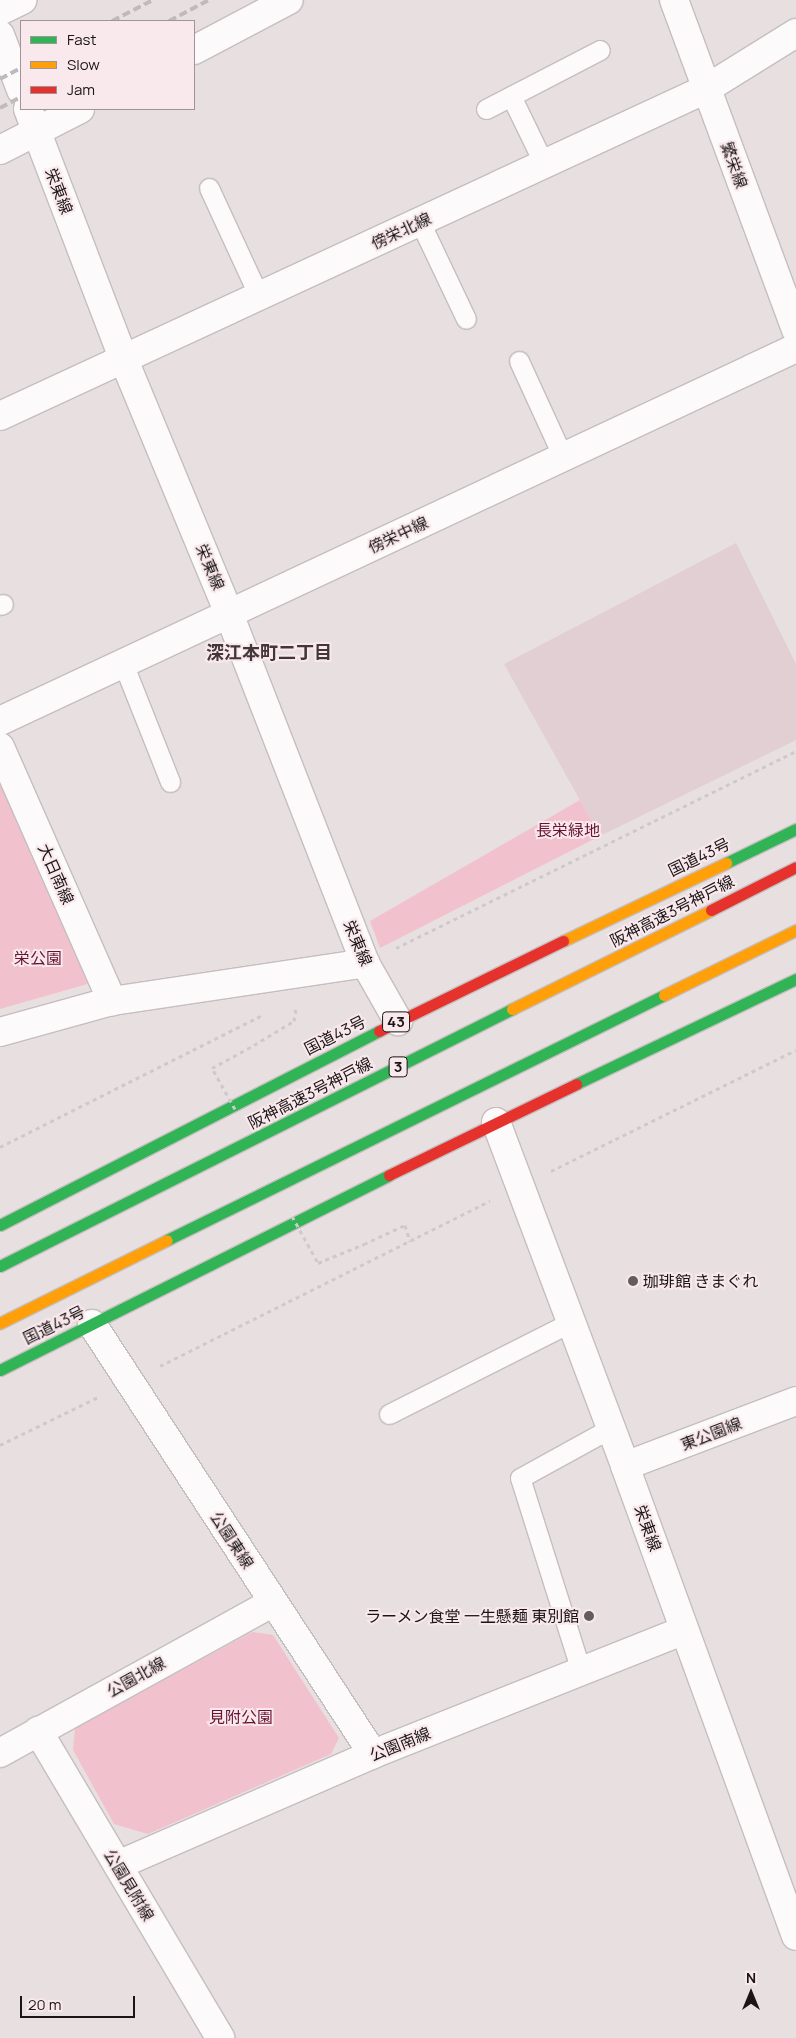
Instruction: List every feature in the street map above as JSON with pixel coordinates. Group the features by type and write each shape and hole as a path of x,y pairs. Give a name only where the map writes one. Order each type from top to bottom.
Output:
{"highway":[{"name":"国道43号","path":"0,1225 398,1021 796,828"},
{"name":"阪神高速3号神戸線","path":"0,1266 796,867"},
{"path":"0,1323 796,930"},
{"name":"国道43号","path":"0,1370 496,1122 796,980"}],"street":[{"path":"0,12 23,0"},
{"path":"195,49 289,0"},
{"name":"繁栄線","path":"674,0 796,330"},
{"name":"傍栄北線","path":"0,416 706,89 796,32"},
{"path":"0,35 20,87"},
{"path":"0,150 33,120 76,110"},
{"name":"栄東線","path":"33,120 124,360 229,614 365,963 398,1021"},
{"name":"傍栄中線","path":"0,721 796,348"},
{"name":"大日南線","path":"0,747 112,1001"},
{"path":"0,1032 112,1001 365,963"},
{"name":"栄東線","path":"496,1122 611,1428 796,1936"},
{"name":"公園東線","path":"92,1324 373,1754"},
{"name":"東公園線","path":"625,1466 796,1401"},
{"name":"公園北線","path":"0,1753 273,1602"},
{"name":"公園南線","path":"118,1866 373,1754 684,1630"},
{"name":"公園見附線","path":"38,1731 220,2038"}],"lane":[{"path":"486,109 600,50"},
{"path":"511,96 544,164"},
{"path":"209,188 260,296"},
{"path":"420,222 466,319"},
{"path":"518,361 563,457"},
{"path":"123,663 170,782"},
{"path":"389,1414 571,1322"},
{"path":"581,1671 520,1478 611,1428"}],"path":[{"path":"254,1045 294,1021 296,1005"},
{"path":"0,1445 796,1050"},
{"path":"364,1244 405,1225 410,1241"}],"shaded area":[{"path":"736,543 796,664 796,740 600,836 504,664"}],"green space":[{"name":"栄公園","path":"0,775 91,983 0,1009"},
{"name":"長栄緑地","path":"580,800 600,836 380,948 370,921"},
{"name":"見附公園","path":"252,1632 273,1635 339,1738 331,1754 148,1834 114,1824 73,1750 75,1728"}],"railway":[{"path":"114,20 153,0"},
{"path":"171,20 209,0"},
{"path":"0,79 20,69"},
{"path":"0,108 20,98"}],"traffic: fast":[{"path":"726,863 796,829"},
{"path":"576,1084 796,979"},
{"path":"167,1240 664,995"},
{"path":"0,1266 512,1009"},
{"path":"0,1225 379,1031"},
{"path":"0,1370 389,1175"}],"traffic: slow":[{"path":"563,941 726,863"},
{"path":"512,1009 711,910"},
{"path":"664,995 796,930"},
{"path":"0,1323 167,1240"}],"traffic: jam":[{"path":"711,910 796,867"},
{"path":"379,1031 563,941"},
{"path":"389,1175 576,1084"}],"place":[{"name":"珈琲館 きまぐれ","path":"633,1281"},
{"name":"ラーメン食堂 一生懸麺 東別館","path":"589,1616"}],"district":[{"name":"深江本町二丁目","path":"269,652"}]}
